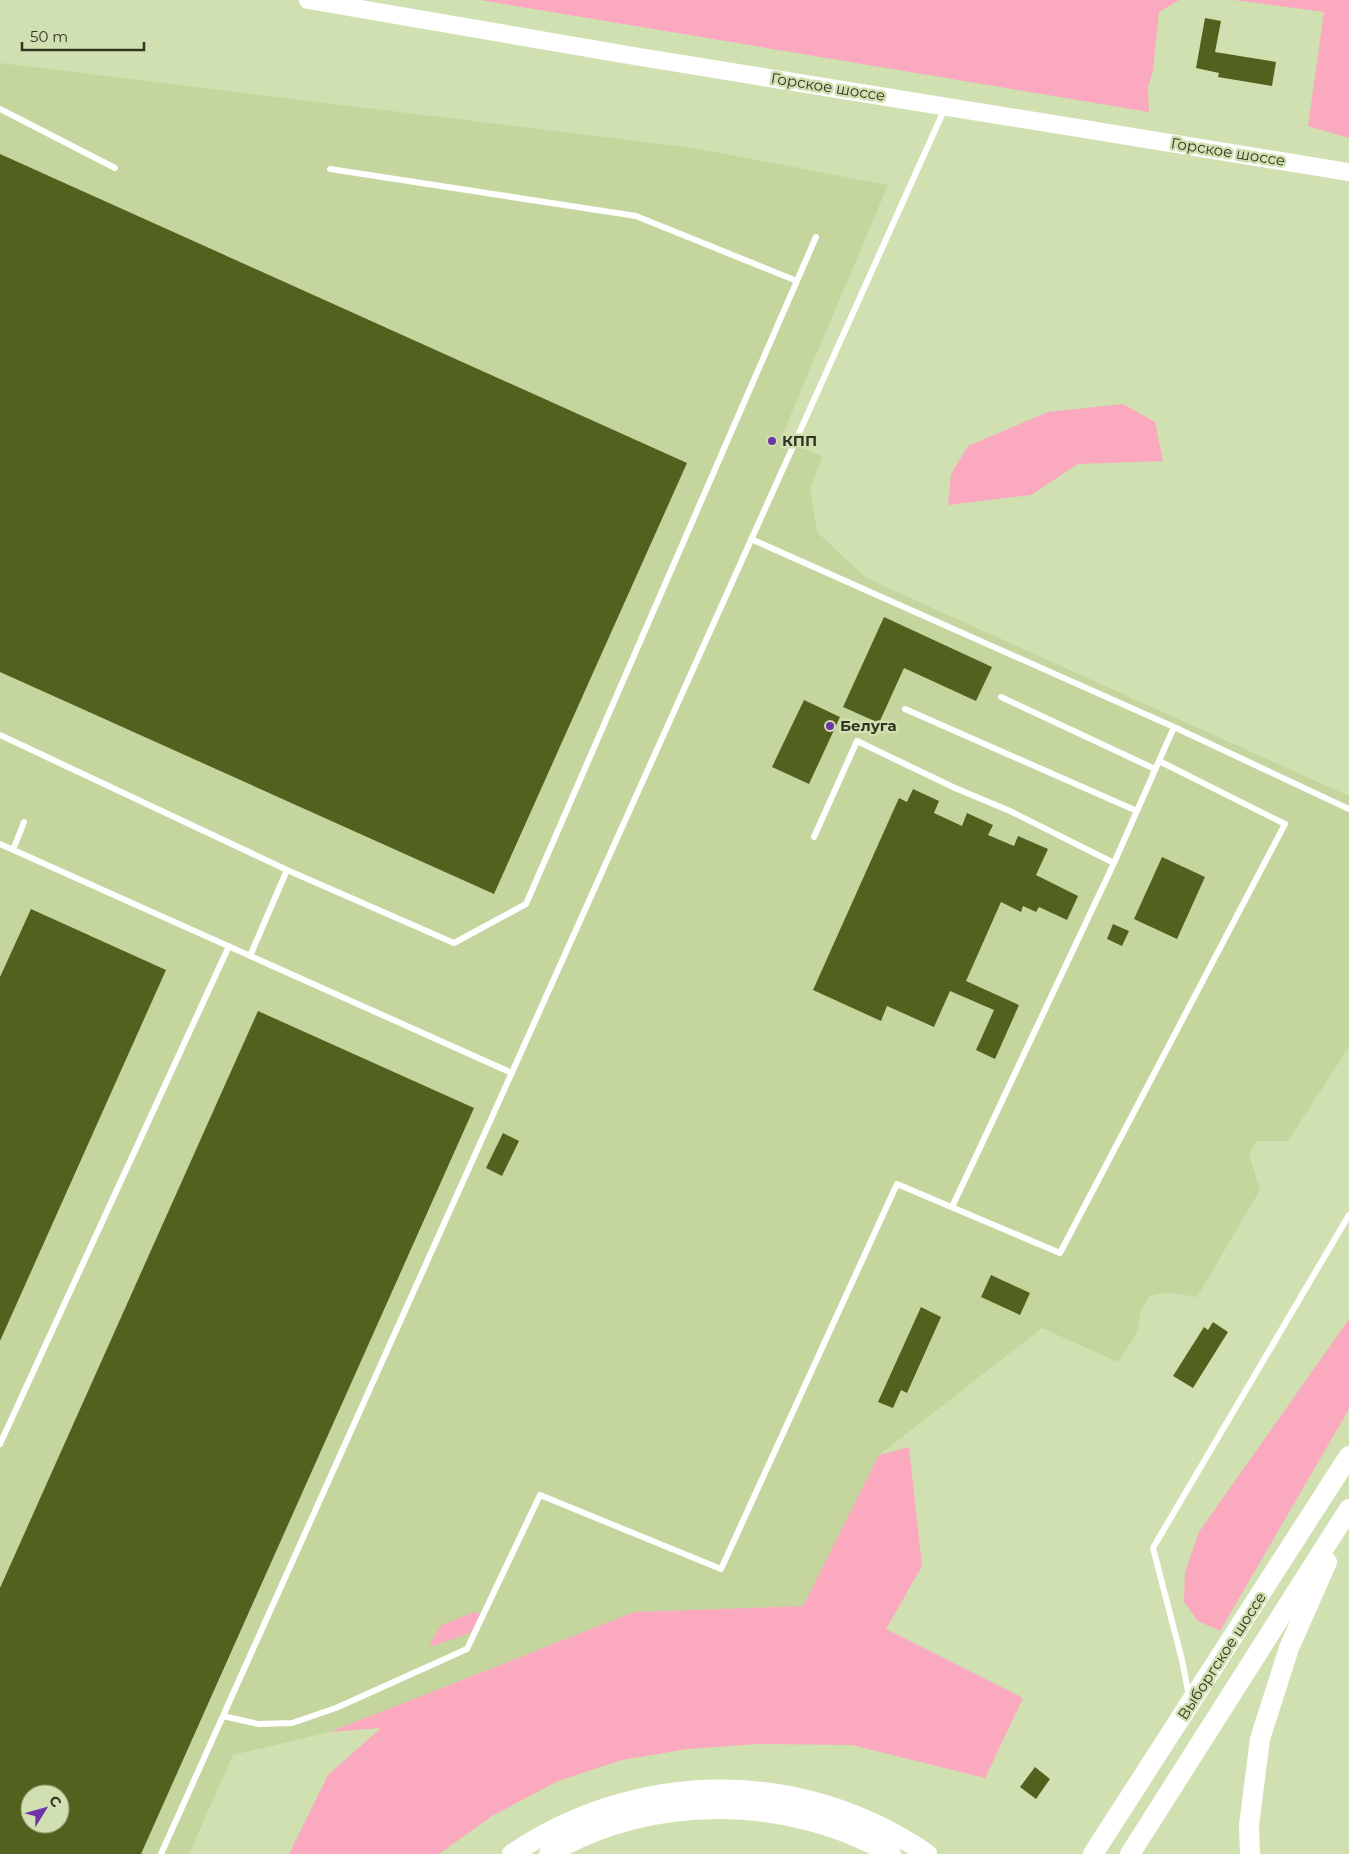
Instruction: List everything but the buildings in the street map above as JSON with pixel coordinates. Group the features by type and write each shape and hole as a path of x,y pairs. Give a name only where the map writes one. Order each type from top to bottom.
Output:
{"main road":[{"name":"Горское шоссе","path":"308,0 1349,172"},
{"name":"Выборгское шоссе","path":"1093,1854 1349,1456"},
{"name":"Выборгское шоссе","path":"1130,1854 1349,1510"},
{"path":"1250,1854 1249,1825 1260,1739 1289,1648 1349,1510"},
{"path":"512,1854 558,1827 620,1802 678,1792 751,1790 783,1795 844,1811 888,1830 927,1854"},
{"path":"549,1854 591,1834 626,1821 680,1811 720,1809 764,1812 816,1823 858,1837 891,1854"}],"lane":[{"path":"161,1854 946,106"},
{"path":"0,109 115,168"},
{"path":"330,169 636,216 797,281"},
{"path":"0,735 287,870 454,943 526,904 816,237"},
{"path":"751,539 1174,727 1349,809"},
{"path":"1001,697 1156,770"},
{"path":"905,709 1137,811"},
{"path":"952,1207 1114,863 1174,727"},
{"path":"814,837 857,741 955,788 1010,811 1114,863"},
{"path":"223,1716 258,1724 292,1723 336,1708 467,1649 540,1494 721,1569 897,1184 1060,1253 1285,824 1159,761"},
{"path":"13,850 24,822"},
{"path":"0,844 512,1073"},
{"path":"250,956 287,870"},
{"path":"0,1444 229,946"},
{"path":"1190,1704 1182,1660 1153,1548 1349,1215"}],"shaded area":[{"path":"480,0 1179,0 1159,12 1153,70 1148,87 1149,112"},
{"path":"1234,0 1349,0 1349,138 1308,126 1324,12"},
{"path":"0,63 693,148 888,185 781,438 823,457 810,488 817,532 866,578 1349,796 1349,1047 1288,1141 1257,1141 1249,1154 1260,1190 1197,1297 1167,1292 1149,1296 1141,1311 1137,1333 1118,1362 1042,1328 879,1455 803,1606 634,1612 330,1732 233,1755 189,1854 0,1854"},
{"path":"1123,404 1155,422 1163,461 1078,464 1031,495 948,505 951,474 968,446 1048,412"},
{"path":"1349,1319 1349,1409 1220,1631 1198,1621 1184,1602 1185,1572 1199,1532"},
{"path":"909,1447 922,1566 886,1629 1023,1698 985,1778 852,1745 757,1744 688,1749 622,1760 558,1781 492,1816 439,1854 289,1854 328,1775 381,1728 330,1732 634,1612 803,1606 879,1455"},
{"path":"474,1612 481,1614 470,1633 429,1647 440,1626"}],"place":[{"name":"КПП","path":"772,441"},
{"name":"Белуга","path":"830,726"}]}
